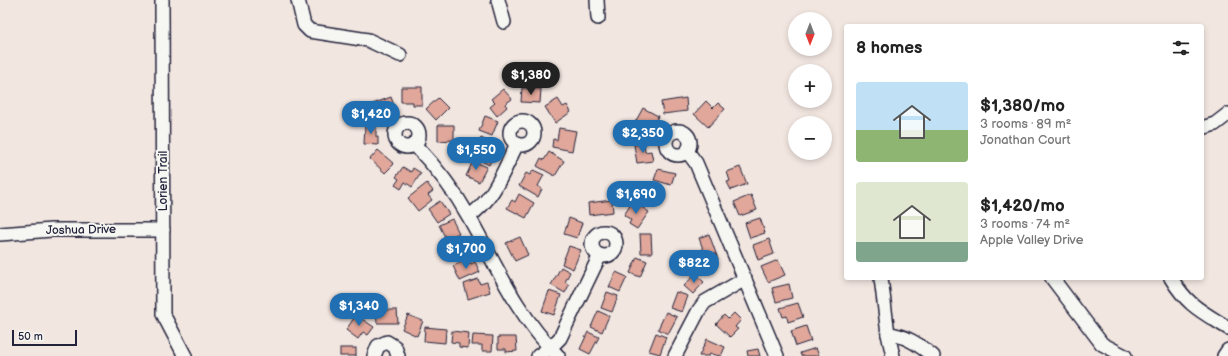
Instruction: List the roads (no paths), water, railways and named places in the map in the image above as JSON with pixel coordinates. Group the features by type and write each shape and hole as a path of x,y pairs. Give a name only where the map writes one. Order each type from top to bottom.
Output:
{"street":[{"name":"Lorien Trail","path":"162,0 163,314 185,356"},
{"path":"298,0 304,25 310,31 368,40 400,56"},
{"path":"498,0 504,22"},
{"path":"596,0 598,18"},
{"path":"1204,127 1215,124 1228,114"},
{"path":"414,144 442,175 469,216 515,303 534,330 554,352"},
{"path":"469,216 482,206 488,198 517,144"},
{"path":"687,151 696,163 777,356"},
{"name":"Joshua Drive","path":"0,234 52,230 163,230"},
{"path":"554,352 600,256"},
{"path":"675,356 699,310 705,302 745,279"},
{"path":"881,280 888,334 893,356"},
{"path":"1054,280 1102,344 1125,356"},
{"path":"1172,280 1187,300 1197,310 1228,328"},
{"path":"888,334 897,335 916,343 934,356"},
{"path":"374,356 378,346 387,342 395,347 398,356"},
{"path":"1224,356 1228,350"},
{"path":"538,356 554,352"}]}
